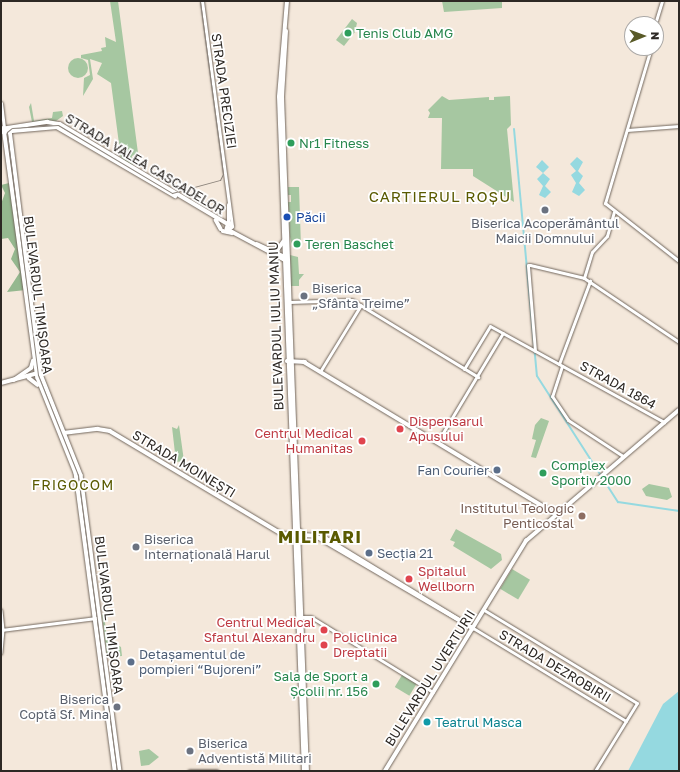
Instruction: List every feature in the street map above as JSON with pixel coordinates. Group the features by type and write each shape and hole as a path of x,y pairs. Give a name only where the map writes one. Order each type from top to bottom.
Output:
{"main road":[{"name":"BULEVARDUL IULIU MANIU","path":"288,1 279,88 283,242 288,302 289,361"},
{"name":"BULEVARDUL IULIU MANIU","path":"282,58 285,260 307,771"},
{"name":"STRADA VALEA CASCADELOR","path":"6,129 46,124 60,128 82,139 237,234 285,260"},
{"name":"BULEVARDUL TIMIȘOARA","path":"6,129 24,253 41,390 63,433"},
{"name":"STRADA VALEA CASCADELOR","path":"98,149 223,222 227,227 285,260"},
{"path":"267,249 278,249 283,242"},
{"name":"BULEVARDUL TIMIȘOARA","path":"24,253 34,348 37,360"},
{"path":"14,380 32,368 34,348"},
{"path":"289,361 304,362 310,365 556,514"},
{"path":"14,380 39,374"},
{"path":"1,382 29,378 39,374"},
{"name":"BULEVARDUL TIMIȘOARA","path":"39,374 78,472 113,735 116,771"},
{"path":"29,378 41,390"},
{"name":"BULEVARDUL UVERTURII","path":"385,771 524,543 623,456 679,410"},
{"name":"STRADA MOINEȘTI","path":"63,433 98,429 111,432 285,536 304,535"},
{"name":"STRADA DEZROBIRII","path":"296,536 318,534 473,628"},
{"path":"296,536 304,535"},
{"path":"1,611 1,652"},
{"name":"BULEVARDUL IULIU MANIU","path":"300,617 304,771"},
{"name":"BULEVARDUL TIMIȘOARA","path":"113,735 120,771"}],"street":[{"name":"STRADA PRECIZIEI","path":"202,1 227,184 227,227"},
{"path":"657,16 662,1"},
{"path":"649,56 605,203 614,212 679,261"},
{"name":"BULEVARDUL TIMIȘOARA","path":"1,103 6,129"},
{"path":"627,130 679,126"},
{"name":"STRADA PRECIZIEI","path":"227,227 228,195"},
{"path":"584,278 592,252 607,236 614,212"},
{"path":"223,222 228,215"},
{"path":"535,351 528,265 584,278 590,281 679,342"},
{"path":"560,365 590,281"},
{"path":"288,302 348,299 361,305 478,377"},
{"path":"320,371 361,305"},
{"name":"STRADA 1864","path":"464,369 490,326 664,422"},
{"path":"437,442 478,377 503,333"},
{"name":"STRADA 1864","path":"560,365 552,396 572,424 623,456"},
{"path":"484,610 559,657 637,703 595,771"},
{"path":"2,630 97,615"},
{"path":"300,617 311,617 433,692"},
{"name":"STRADA DEZROBIRII","path":"473,628 626,721"},
{"path":"189,771 218,771"}],"green space":[{"path":"110,1 118,1 138,153 132,156 133,166 121,159 111,83 97,74 102,63 90,59 93,79 83,96 84,78 90,75 88,60 81,58 81,55 102,51 101,48 106,47 105,37 116,42"},
{"path":"442,1 502,1 502,8 444,12"},
{"name":"Tenis Club AMG","path":"352,19 357,23 355,32 344,46 336,40"},
{"path":"78,58 85,61 88,68 85,75 78,78 71,75 68,68 71,61"},
{"path":"442,96 449,100 489,97 489,100 494,100 494,97 510,96 511,125 507,129 514,202 473,176 473,169 441,169 442,118 428,118 430,113 428,110"},
{"path":"31,103 34,121 52,118 53,112 62,111 63,116 56,121 32,122 29,107"},
{"path":"7,163 26,290 7,292 20,272 11,259 15,249 8,238 1,239 1,204 5,193 1,185 9,183"},
{"path":"288,187 299,187 301,246 292,246 290,237 288,202 291,202 291,195 288,195"},
{"path":"290,255 298,257 299,274 304,274 299,280 299,286 291,286"},
{"path":"541,418 549,421 536,458 531,457 536,440 532,439 535,425"},
{"path":"179,425 184,461 176,462 172,427 177,429"},
{"path":"649,484 669,488 672,497 667,500 646,496 642,489"},
{"path":"456,529 501,554 502,560 491,569 453,546 455,542 450,540"},
{"path":"512,569 530,580 518,600 500,589"},
{"path":"104,614 107,639 121,647 122,656 107,657 102,615"},
{"path":"402,675 417,684 409,696 395,687"},
{"path":"149,749 159,757 149,765 141,766 139,751"}],"water":[{"path":"577,157 583,162 578,171 583,176 579,183 585,190 579,196 572,192 576,183 571,175 576,171 570,164"},
{"path":"542,160 549,167 543,173 536,167"},
{"path":"543,173 550,179 545,186 551,192 545,198 539,195 543,186 537,179"},
{"path":"679,691 679,771 628,771 663,704"}],"waterway":[{"path":"514,129 537,376 618,502 679,511"}],"tram line":[{"path":"117,771 78,475 38,375 7,132 12,128 58,125 172,193 220,180 223,174 200,1"}],"place":[{"name":"Tenis Club AMG","path":"348,33"},
{"name":"Nr1 Fitness","path":"291,143"},
{"name":"Biserica Acoperământul Maicii Domnului","path":"545,210"},
{"name":"Păcii","path":"287,217"},
{"name":"Teren Baschet","path":"297,244"},
{"name":"Biserica „Sfânta Treime”","path":"304,296"},
{"name":"Dispensarul Apusului","path":"400,429"},
{"name":"Centrul Medical Humanitas","path":"362,441"},
{"name":"Fan Courier","path":"497,470"},
{"name":"Complex Sportiv 2000","path":"543,473"},
{"name":"Institutul Teologic Penticostal","path":"582,516"},
{"name":"Biserica Internațională Harul","path":"136,547"},
{"name":"Secția 21","path":"369,553"},
{"name":"Spitalul Wellborn","path":"409,579"},
{"name":"Centrul Medical Sfantul Alexandru","path":"324,630"},
{"name":"Policlinica Dreptatii","path":"324,645"},
{"name":"Detașamentul de pompieri “Bujoreni”","path":"131,662"},
{"name":"Sala de Sport a Școlii nr. 156","path":"376,684"},
{"name":"Biserica Coptă Sf. Mina","path":"117,707"},
{"name":"Teatrul Masca","path":"427,722"},
{"name":"Biserica Adventistă Militari","path":"190,751"}],"district":[{"name":"CARTIERUL ROȘU","path":"440,197"},
{"name":"FRIGOCOM","path":"73,485"},
{"name":"MILITARI","path":"320,537"}]}
